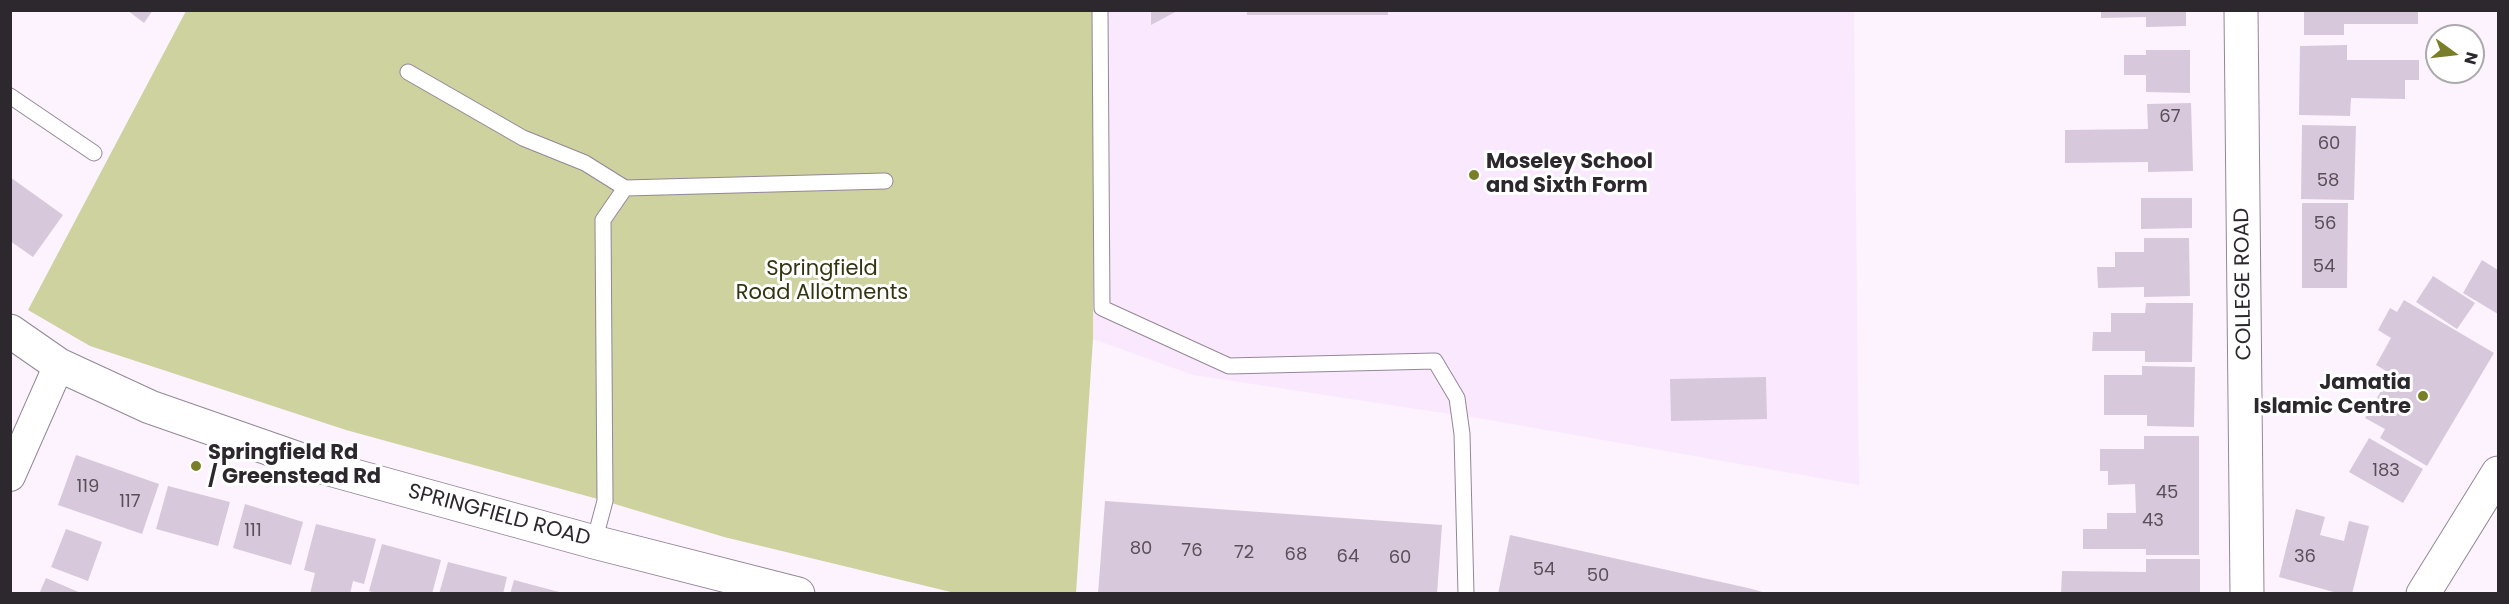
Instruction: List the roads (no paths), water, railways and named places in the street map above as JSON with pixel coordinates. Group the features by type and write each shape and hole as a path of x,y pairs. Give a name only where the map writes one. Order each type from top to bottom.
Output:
{"street":[{"name":"COLLEGE ROAD","path":"2241,10 2247,594"},
{"name":"SPRINGFIELD ROAD","path":"10,331 59,365 150,407 322,467 594,542 798,594"},
{"path":"10,476 59,365"},
{"path":"2423,594 2499,473"}],"lane":[{"path":"1100,10 1102,309 1229,366 1436,361 1457,398 1462,434 1466,594"},
{"path":"408,72 523,138 585,163 625,188 885,181"},
{"path":"10,96 94,153"},
{"path":"594,542 605,501 603,220 625,188"}],"place":[{"name":"Moseley School and Sixth Form","path":"1474,175"},
{"name":"Jamatia Islamic Centre","path":"2423,396"},
{"name":"Springfield Rd / Greenstead Rd","path":"196,466"}],"park label":[{"name":"Springfield Road Allotments","path":"822,282"}]}
